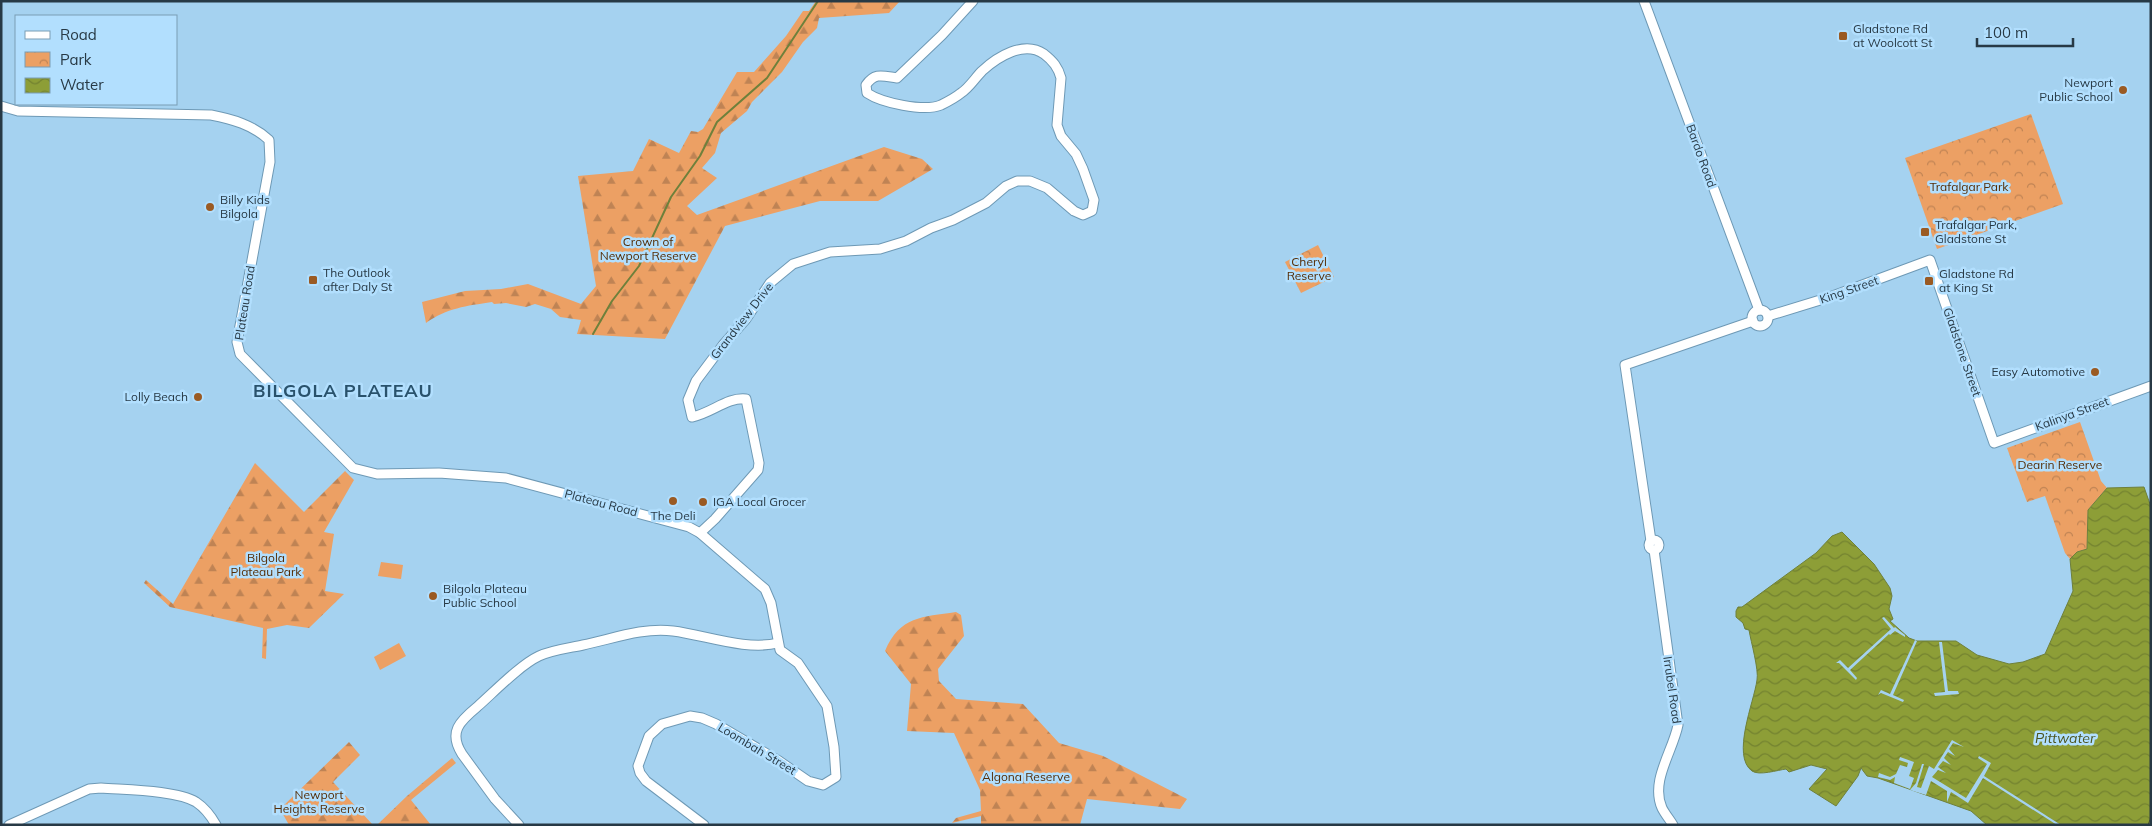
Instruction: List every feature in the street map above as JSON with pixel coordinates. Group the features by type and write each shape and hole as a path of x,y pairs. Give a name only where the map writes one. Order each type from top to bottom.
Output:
{"street":[{"name":"Grandview Drive","path":"700,533 716,519 758,470 759,463 746,398 730,400 705,415 692,417 688,400 696,381 722,345 746,319 770,283 793,264 830,252 880,249 906,241 986,203 1006,186 1017,181 1030,180 1047,188 1074,211 1083,214 1092,211 1094,200 1083,169 1076,154 1061,136 1057,126 1062,78 1060,71 1053,61 1041,52 1023,49 1005,55 983,70 962,93 940,105 921,108 875,98 867,93 866,85 871,78 879,76 897,78 942,35 973,1"},
{"name":"Bardo Road","path":"1644,1 1759,310"},
{"name":"Plateau Road","path":"1,106 18,111 211,115 228,118 254,129 269,140 270,162 237,342 240,354 353,468 378,474 433,473 506,478 690,527 700,533 764,590 771,603 778,644"},
{"name":"King Street","path":"1768,316 1830,297 1930,260"},
{"name":"Gladstone Street","path":"1930,260 1994,443"},
{"path":"1759,310 1768,316 1767,321 1762,325 1757,325 1753,321 1754,313 1759,310"},
{"name":"Irrubel Road","path":"1673,825 1662,809 1659,796 1659,782 1675,740 1678,725 1625,365 1753,321"},
{"name":"Kalinya Street","path":"1994,443 2151,386"},
{"path":"519,825 494,799 462,754 457,746 455,732 472,711 530,661 549,653 656,630 752,645 768,646 778,644"},
{"name":"Loombah Street","path":"704,825 646,781 640,773 638,766 649,736 662,724 690,716 702,718 751,744 808,781 823,785 836,777 834,747 827,706 802,668 792,658 782,653 778,644"},
{"path":"10,825 89,789 101,788 174,794 195,801 209,812 216,825"}],"green space":[{"name":"Crown of Newport Reserve","path":"816,1 900,1 889,13 819,18 817,28 803,42 782,72 752,102 747,111 721,133 715,153 702,168 717,178 687,206 697,215 884,147 922,159 933,169 878,201 820,201 725,226 665,339 577,334 581,320 560,317 551,309 535,304 526,307 506,303 494,304 492,302 474,305 449,311 426,323 422,302 465,291 501,289 528,284 581,304 596,286 578,176 633,171 649,139 679,153 691,131 698,132 703,129 737,72 754,72 786,36 803,11 809,11"},
{"name":"Trafalgar Park","path":"2031,114 2063,204 1937,249 1905,158"},
{"name":"Cheryl Reserve","path":"1318,245 1334,277 1301,293 1285,262"},
{"name":"Dearin Reserve","path":"2080,422 2101,481 2107,488 2088,510 2087,549 2077,552 2070,559 2065,553 2045,496 2027,502 2007,448"},
{"name":"Bilgola Plateau Park","path":"255,463 304,512 345,471 354,480 324,532 334,534 325,591 344,594 309,628 287,625 267,629 266,659 262,658 263,628 170,607 144,583 146,580 173,604"},
{"path":"381,562 403,565 401,579 378,576"},
{"name":"Algona Reserve","path":"956,612 961,615 964,636 938,669 939,681 956,699 1023,704 1059,743 1103,756 1187,799 1180,809 1087,799 1080,825 981,825 981,816 952,823 956,818 981,811 980,790 954,733 907,731 911,684 885,651 891,639 898,631 913,620"},
{"path":"399,643 406,656 380,670 374,657"},
{"name":"Newport Heights Reserve","path":"349,742 360,755 333,782 373,825 289,825 280,809"},
{"name":"Newport Heights Reserve","path":"452,758 456,763 411,800 431,825 377,825 407,796"}],"water":[{"name":"Pittwater","path":"2144,487 2151,507 2151,825 1987,825 1971,811 1878,778 1867,776 1861,768 1858,776 1836,806 1809,789 1827,769 1811,765 1789,772 1786,769 1759,773 1752,771 1746,764 1744,741 1757,675 1749,630 1745,629 1743,623 1736,617 1736,611 1738,607 1742,607 1816,553 1832,536 1842,532 1874,564 1890,588 1892,596 1889,609 1893,619 1890,621 1909,638 1917,641 1956,641 1977,655 2009,664 2023,662 2045,654 2073,591 2070,559 2077,552 2087,549 2088,510 2107,488"}],"pier":[{"path":"1884,617 1905,637 1895,631 1889,634 1850,670 1857,678 1856,680 1839,663 1836,663 1840,660 1848,668 1891,629 1882,618"},
{"path":"1915,640 1917,641 1893,695 1904,700 1903,702 1881,693 1878,695 1881,690 1890,694"},
{"path":"1939,642 1942,642 1948,691 1958,691 1959,694 1935,696 1934,693 1945,692"},
{"path":"1952,740 1964,747 1953,743 1949,749 1955,756 1948,752 1944,758 1951,765 1943,761 1938,767 1946,773 1938,770 1932,777 1966,798 1987,764 1978,758 1979,756 1991,763 1984,776 2061,825 2057,825 1983,778 1968,803 1951,792 1947,802 1947,791 1931,781 1926,795 1910,790 1916,783 1922,764 1924,764 1917,787 1921,788 1929,766 1934,769"},
{"path":"1900,757 1914,762 1909,776 1914,778 1910,789 1894,783 1895,777 1890,780 1878,777 1879,773 1890,777 1896,774 1900,765 1907,767 1908,763 1899,760"}],"waterway":[{"path":"593,334 612,301 639,266 671,197 700,156 717,122 767,78 818,1"}],"ferry route":[{"path":"2148,825 2151,817"}],"place":[{"name":"Gladstone Rd at Woolcott St","path":"1843,36"},
{"name":"Newport Public School","path":"2123,90"},
{"name":"Billy Kids Bilgola","path":"210,207"},
{"name":"Trafalgar Park, Gladstone St","path":"1925,232"},
{"name":"The Outlook after Daly St","path":"313,280"},
{"name":"Gladstone Rd at King St","path":"1929,281"},
{"name":"Easy Automotive","path":"2095,372"},
{"name":"Lolly Beach","path":"198,397"},
{"name":"The Deli","path":"673,501"},
{"name":"IGA Local Grocer","path":"703,502"},
{"name":"Bilgola Plateau Public School","path":"433,596"}],"district":[{"name":"BILGOLA PLATEAU","path":"343,391"}]}
